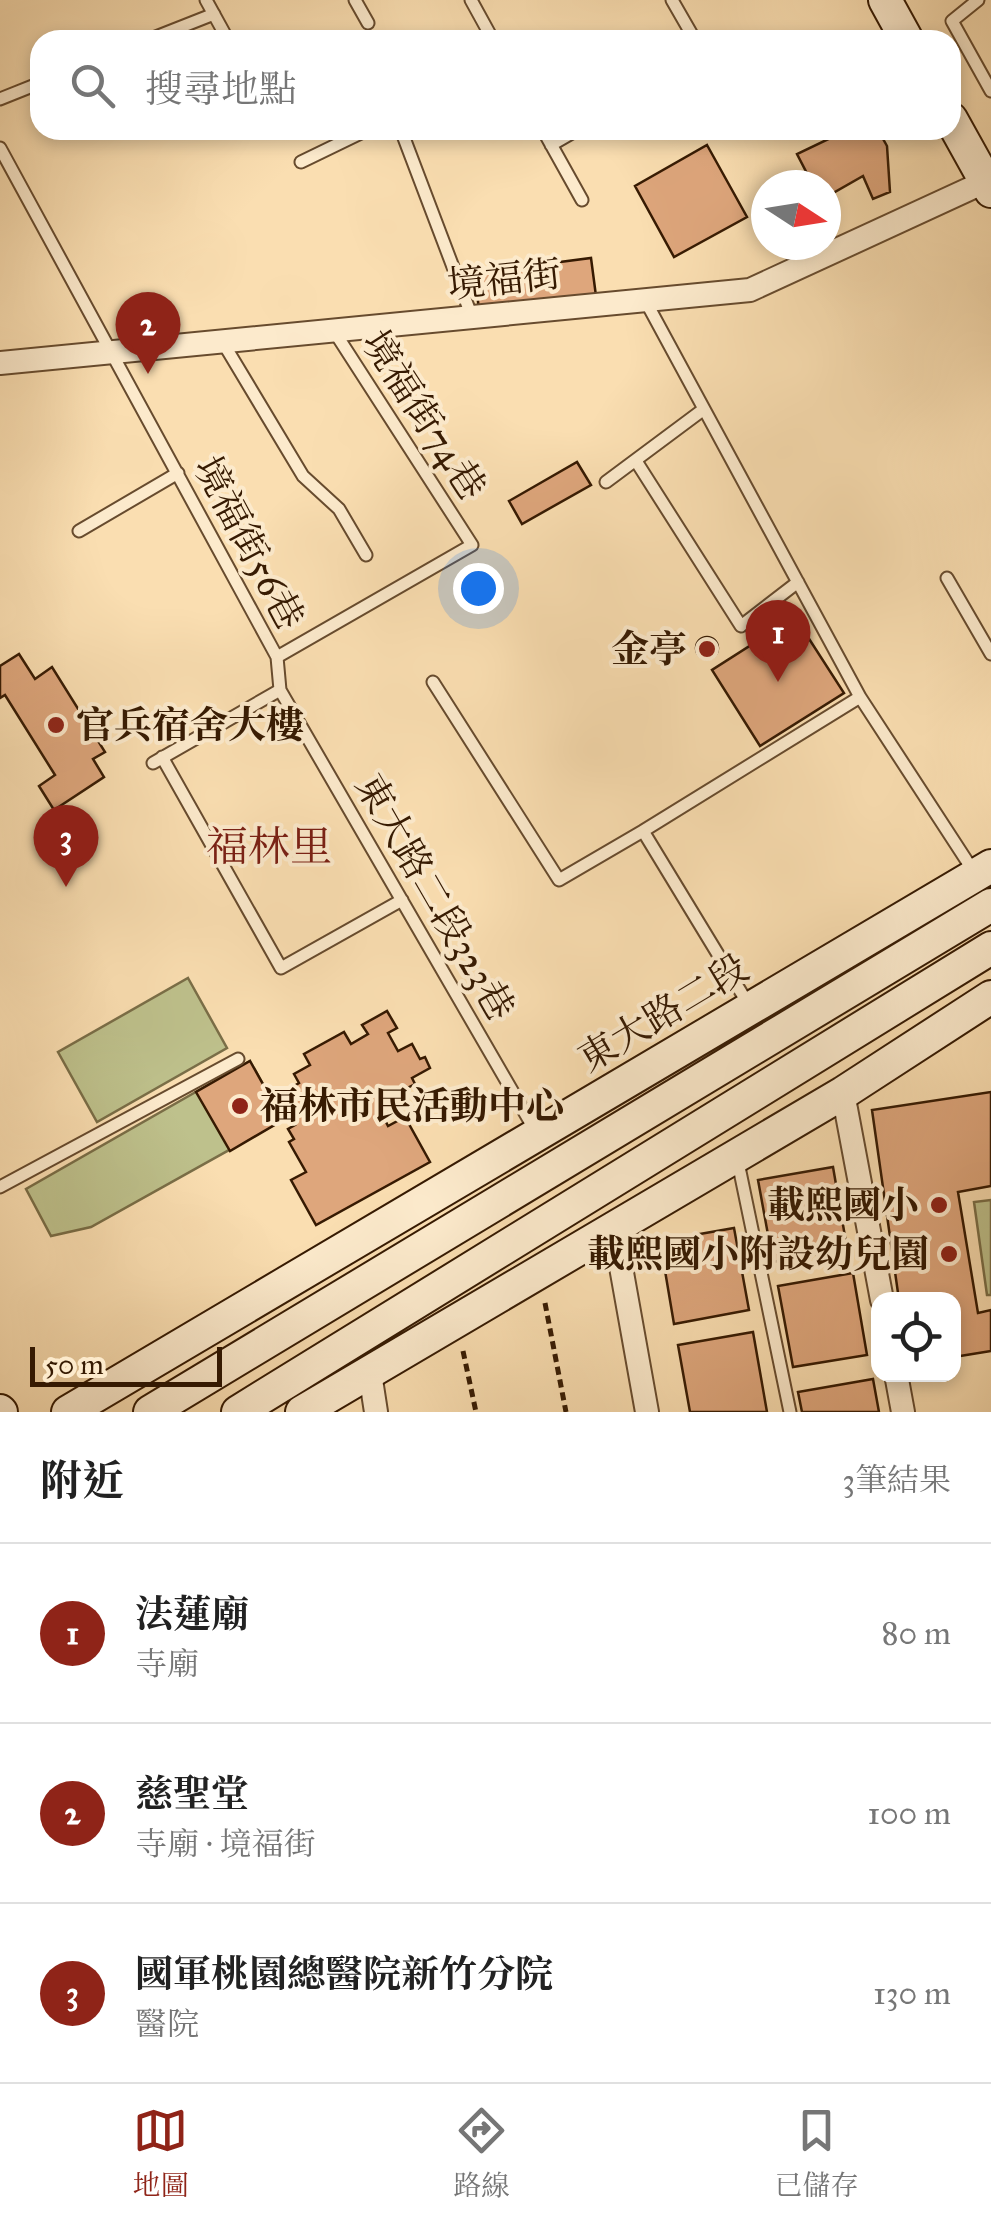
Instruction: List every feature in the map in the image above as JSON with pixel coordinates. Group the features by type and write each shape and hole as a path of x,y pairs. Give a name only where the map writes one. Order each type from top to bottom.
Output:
{"street":[{"path":"886,0 902,30"},
{"path":"961,136 989,184"},
{"name":"境福街","path":"0,363 750,290 989,184"},
{"name":"東大路二段","path":"68,1412 984,871"},
{"name":"東大路二段","path":"150,1412 991,905"},
{"path":"238,1412 991,948"},
{"path":"302,1412 843,1093 991,997"},
{"path":"843,1093 880,1292"},
{"path":"614,1228 647,1412"},
{"path":"370,1374 376,1412"},
{"path":"898,1382 904,1412"}],"lane":[{"path":"206,0 223,30"},
{"path":"355,0 368,23"},
{"path":"471,0 488,30"},
{"path":"672,0 688,30"},
{"path":"957,30 952,21 978,0"},
{"path":"173,30 214,14"},
{"path":"961,37 991,91"},
{"path":"0,100 30,88"},
{"path":"301,162 346,140"},
{"path":"405,140 472,317"},
{"path":"549,140 582,200"},
{"path":"551,144 558,140"},
{"name":"境福街56巷","path":"0,148 277,657 280,690 158,760 281,968 402,900"},
{"path":"645,300 860,697 984,871"},
{"name":"境福街74巷","path":"277,657 472,545 334,331"},
{"path":"222,341 303,476 339,509 366,554"},
{"path":"606,482 704,409"},
{"path":"636,461 740,626 798,582"},
{"path":"79,530 178,473"},
{"path":"947,578 991,654"},
{"path":"433,682 559,880 860,697"},
{"name":"東大路二段323巷","path":"280,690 538,1135"},
{"path":"643,831 750,1007"},
{"path":"0,1187 238,1059"},
{"path":"737,1156 790,1412"}],"path":[{"path":"544,1300 566,1412"},
{"path":"463,1348 476,1412"}],"green space":[{"path":"188,978 227,1048 97,1122 58,1052"},
{"path":"250,1061 283,1120 91,1227 51,1236 26,1189"},
{"path":"991,1200 991,1295 987,1295 974,1202"}],"building":[{"path":"826,140 884,140 890,192 873,199 863,176 841,188 841,170 805,170 797,154"},
{"path":"707,145 747,217 674,257 635,186"},
{"path":"591,258 596,296 479,311 475,273"},
{"path":"577,462 591,485 522,524 509,501"},
{"path":"795,617 844,693 760,746 712,670"},
{"name":"金亭","path":"707,637 715,640 715,656 707,659 699,656 696,648 699,640"},
{"name":"官兵宿舍大樓","path":"19,654 35,679 52,667 105,752 93,759 104,777 54,810 39,786 55,775 5,695 0,698 0,666"},
{"path":"387,1011 397,1028 388,1033 398,1051 412,1044 430,1068 412,1078 415,1084 390,1097 395,1105 381,1112 388,1126 405,1117 430,1162 316,1225 291,1180 306,1172 289,1142 294,1139 288,1129 295,1125 279,1095 299,1083 294,1074 310,1065 304,1054 344,1032 351,1044 368,1034 362,1025"},
{"name":"福林市民活動中心","path":"250,1061 283,1120 230,1151 196,1092"},
{"name":"載熙國小","path":"991,1092 991,1186 958,1192 978,1313 991,1310 991,1351 961,1356 961,1292 898,1292 872,1110"},
{"path":"833,1167 847,1248 773,1262 758,1180"},
{"path":"734,1228 749,1310 674,1324 660,1241"},
{"path":"853,1273 867,1355 793,1367 778,1286"},
{"path":"753,1332 767,1412 690,1412 678,1345"},
{"path":"871,1379 879,1412 802,1412 798,1392"}],"place":[{"name":"慈聖堂","path":"148,374"},
{"name":"金亭","path":"707,649"},
{"name":"法蓮廟","path":"778,682"},
{"name":"官兵宿舍大樓","path":"56,725"},
{"name":"國軍桃園總醫院新竹分院","path":"66,887"},
{"name":"福林市民活動中心","path":"240,1106"},
{"name":"載熙國小","path":"939,1205"},
{"name":"載熙國小附設幼兒園","path":"949,1254"}],"district":[{"name":"福林里","path":"269,846"}]}
